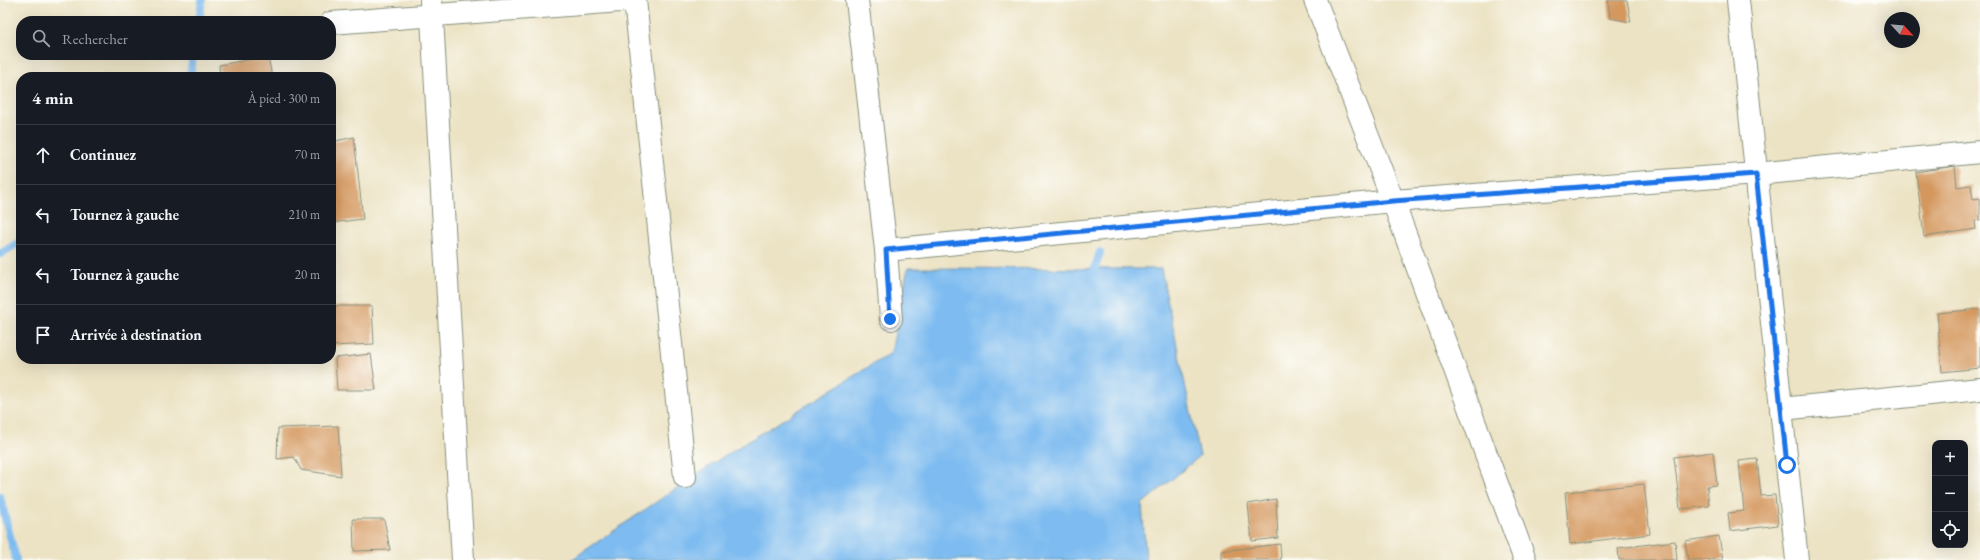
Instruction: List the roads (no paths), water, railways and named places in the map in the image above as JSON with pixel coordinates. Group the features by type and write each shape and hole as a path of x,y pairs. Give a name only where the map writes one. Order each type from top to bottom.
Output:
{"street":[{"path":"336,22 432,8 634,0 685,477"},
{"path":"857,0 886,250 890,319"},
{"path":"1315,0 1393,201 1525,560"},
{"path":"1738,0 1797,560"},
{"path":"432,8 463,560"},
{"path":"886,250 1393,201 1756,174 1980,152"},
{"path":"1781,409 1980,389"}],"water":[{"path":"908,268 1161,269 1200,456 1142,504 1146,560 571,560 718,460 891,353"}],"waterway":[{"path":"200,16 202,0"},
{"path":"191,72 192,60"},
{"path":"0,254 16,244"},
{"path":"1092,278 1100,252"},
{"path":"0,497 16,560"}]}
